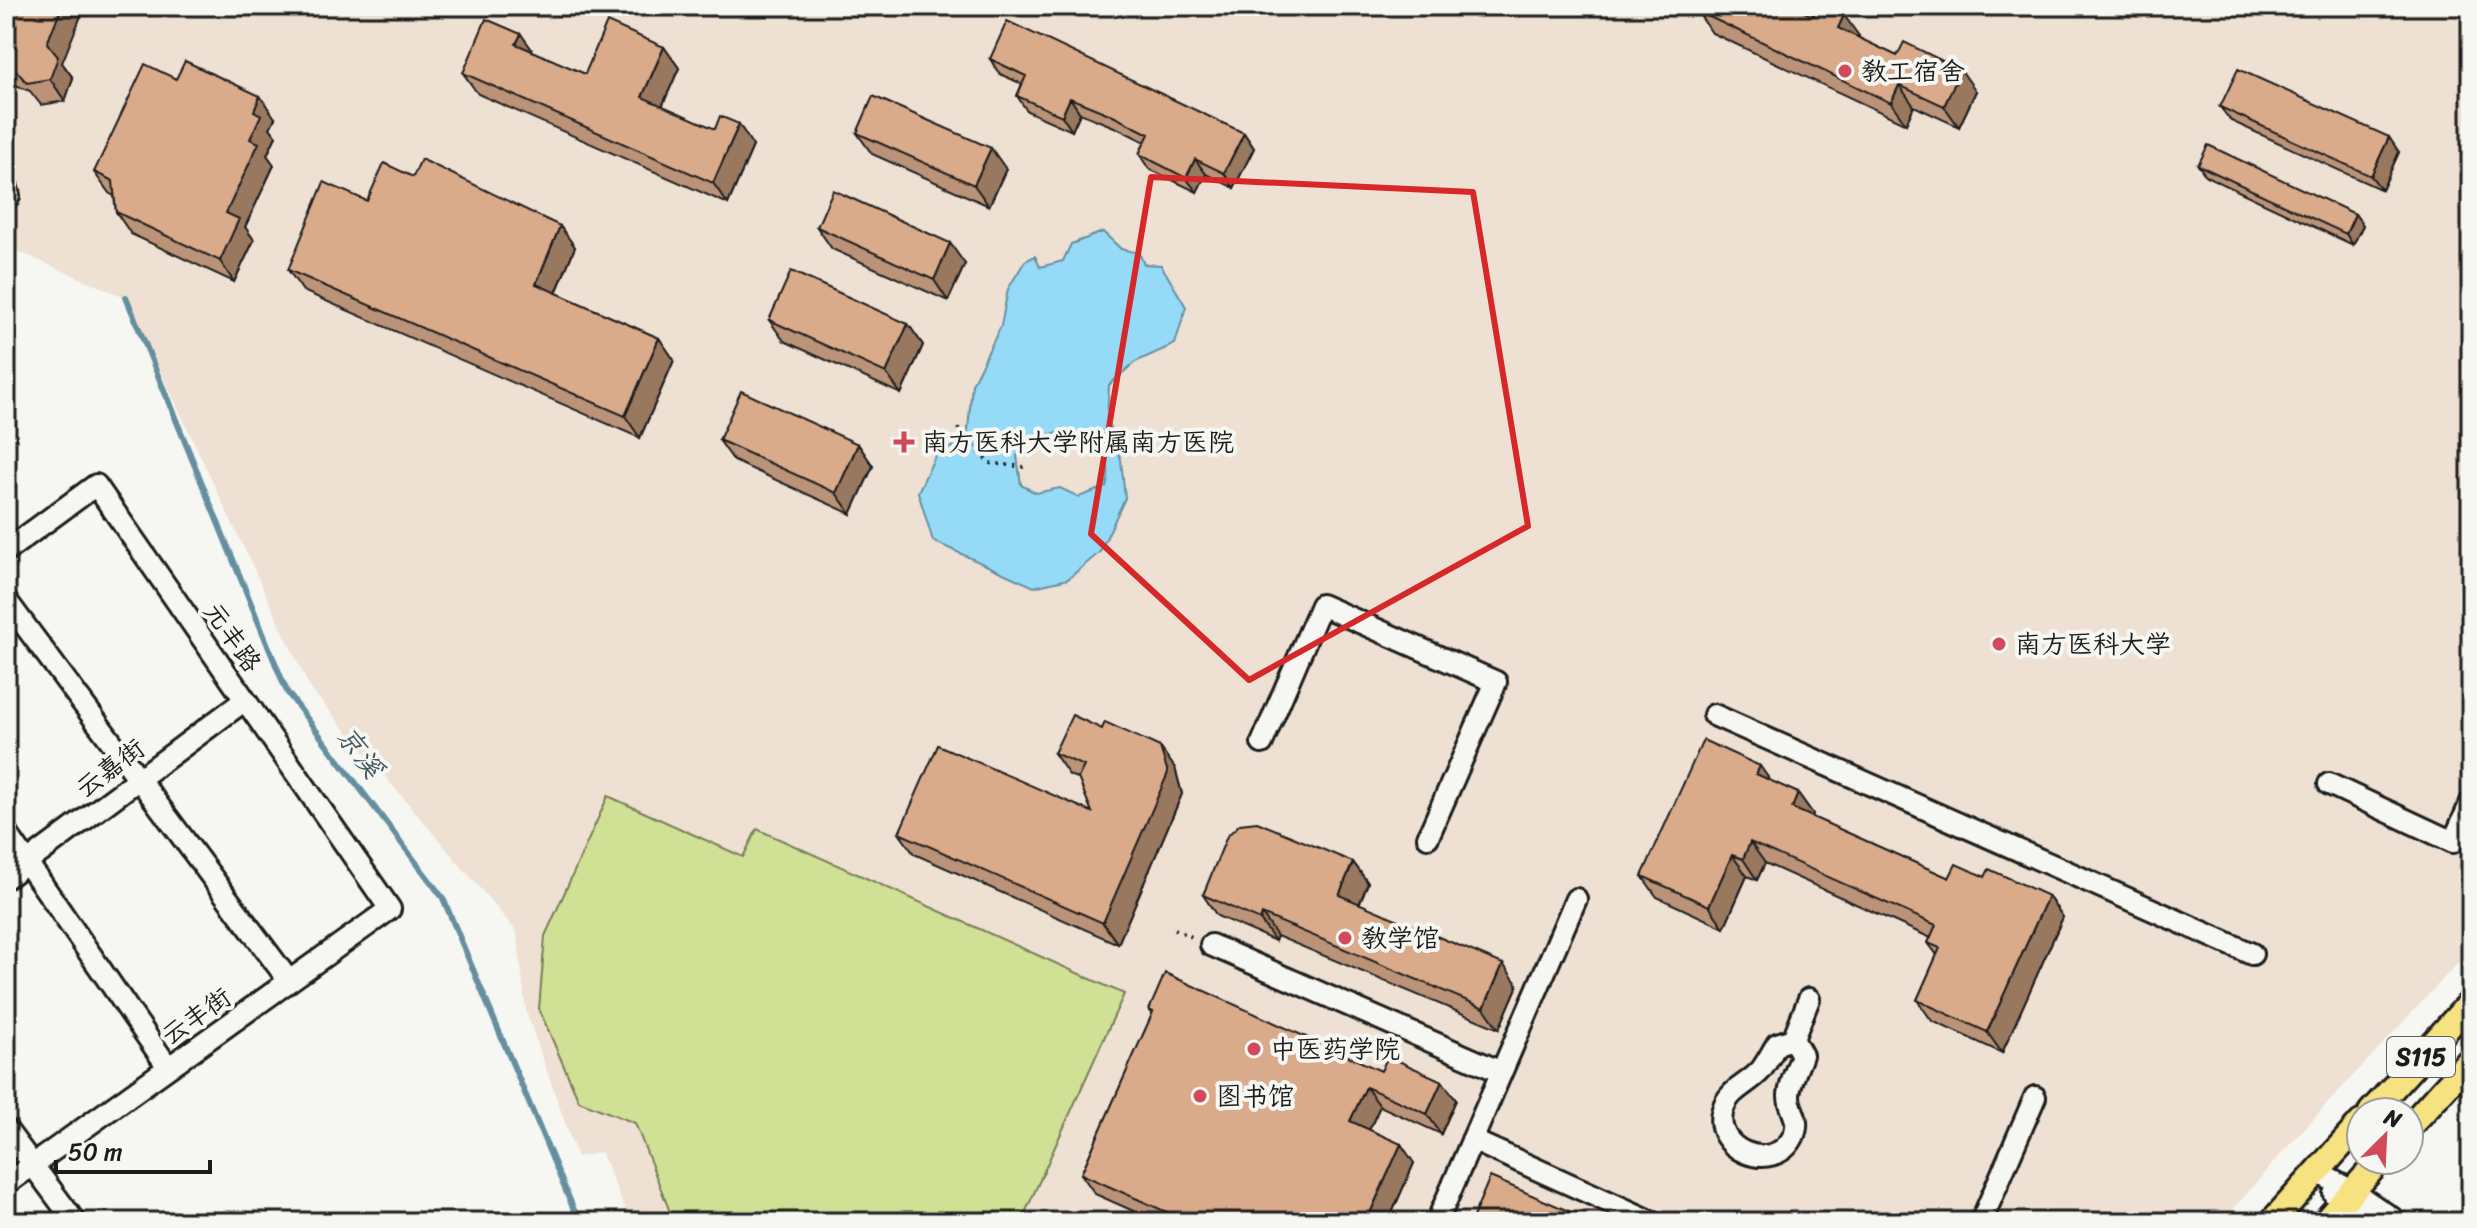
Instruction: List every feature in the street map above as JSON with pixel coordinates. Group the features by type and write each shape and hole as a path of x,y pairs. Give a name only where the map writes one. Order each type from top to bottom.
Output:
{"main road":[{"name":"S115","path":"2386,1096 2471,1002"},
{"name":"S115","path":"2425,1109 2471,1059"},
{"path":"2272,1222 2345,1141"},
{"path":"2339,1205 2365,1176"}],"street":[{"name":"元丰路","path":"6,551 96,485 390,909"},
{"path":"6,600 289,981"},
{"path":"1262,743 1321,605 1496,682 1428,837"},
{"name":"云嘉街","path":"6,878 245,700"},
{"path":"1714,715 2252,954"},
{"path":"2329,784 2453,842 2471,802"},
{"path":"6,832 168,1067"},
{"path":"1437,1222 1576,899"},
{"name":"云丰街","path":"6,1184 390,909"},
{"path":"1211,945 1501,1072"},
{"path":"1793,1039 1809,999"},
{"path":"1793,1039 1802,1055 1789,1096 1797,1117 1792,1138 1776,1154 1755,1157 1731,1145 1721,1123 1723,1107 1736,1089 1748,1083 1762,1069 1777,1044 1793,1039"},
{"path":"1981,1222 2035,1097"},
{"path":"6,1129 75,1222"},
{"path":"1472,1140 1653,1222"},
{"path":"2317,1172 2339,1205 2369,1222"},
{"path":"2339,1205 2398,1222"}],"path":[{"path":"958,428 989,463 1025,467"},
{"path":"1088,448 1120,439"}],"highlighted area":[{"path":"1151,177 1473,192 1528,526 1249,680 1091,534"}],"shaded area":[{"path":"6,6 2471,6 2471,949 2288,1146 2222,1222 631,1222 601,1152 577,1157 526,1011 517,932 310,688 126,298 6,246"}],"green space":[{"path":"608,796 743,857 757,829 1124,994 1021,1222 674,1222 635,1123 579,1101 539,1009 545,936"}],"water":[{"path":"1103,232 1121,249 1139,253 1144,264 1161,265 1186,307 1175,344 1135,362 1109,385 1107,419 1121,460 1125,498 1100,552 1068,579 1034,587 933,541 918,492 937,452 967,442 972,384 1001,326 1008,289 1025,261 1035,256 1040,267 1063,261 1071,244","holes":["1063,432 1099,449 1108,465 1106,487 1079,497 1060,488 1036,493 1021,485 1017,456 1035,437"]}],"building":[{"path":"6,6 62,6 47,43 58,57 50,79 27,83 15,69 6,66"},
{"name":"教工宿舍","path":"1700,6 1791,6 1813,16 1818,6 1826,6 1844,15 1838,28 1897,56 1904,42 1961,70 1944,106 1899,85 1891,103 1697,11"},
{"path":"486,19 521,34 516,44 585,74 607,22 664,47 642,97 715,129 720,116 739,124 713,183 463,73"},
{"path":"1007,21 1244,133 1224,173 1195,159 1186,178 1139,154 1149,134 1109,114 1070,98 1062,116 1017,96 1026,76 990,59"},
{"path":"185,61 260,96 254,111 261,115 250,139 259,143 226,213 239,219 220,261 116,212 113,181 94,172 145,64 176,79"},
{"path":"2238,69 2389,137 2371,176 2220,107"},
{"path":"873,96 991,148 974,185 857,133"},
{"path":"2208,145 2355,214 2346,234 2198,165"},
{"path":"421,159 560,226 536,284 659,338 625,416 288,270 324,182 367,201 384,163 413,177"},
{"path":"833,190 950,243 934,280 817,227"},
{"path":"791,271 908,324 886,373 769,320"},
{"path":"741,391 858,444 836,493 719,440"},
{"path":"1072,715 1102,729 1105,722 1160,747 1168,773 1103,923 899,833 938,745 1092,812 1078,778 1084,766 1054,753"},
{"path":"1703,740 1760,766 1756,774 1798,793 1792,808 1949,878 1956,864 1985,877 1989,869 2048,896 1987,1032 1917,1000 1940,948 1928,943 1936,925 1750,842 1743,859 1732,855 1709,906 1642,876"},
{"name":"教学馆","path":"1257,822 1353,862 1339,895 1503,964 1484,1008 1262,914 1260,920 1203,895 1227,836 1240,824"},
{"path":"1165,973 1381,1071 1388,1056 1442,1081 1427,1114 1366,1087 1350,1121 1401,1144 1366,1222 1189,1222 1081,1174 1153,1012 1149,1010"},
{"path":"1490,1177 1578,1215 1575,1222 1485,1222 1473,1217"},
{"path":"1067,1215 1083,1222 1062,1222"}],"waterway":[{"name":"京溪","path":"126,297 287,692 443,898 579,1222"}],"place":[{"name":"教工宿舍","path":"1845,71"},
{"name":"南方医科大学附属南方医院","path":"904,442"},
{"name":"南方医科大学","path":"1999,644"},
{"name":"教学馆","path":"1345,938"},
{"name":"中医药学院","path":"1254,1049"},
{"name":"图书馆","path":"1200,1096"}]}
